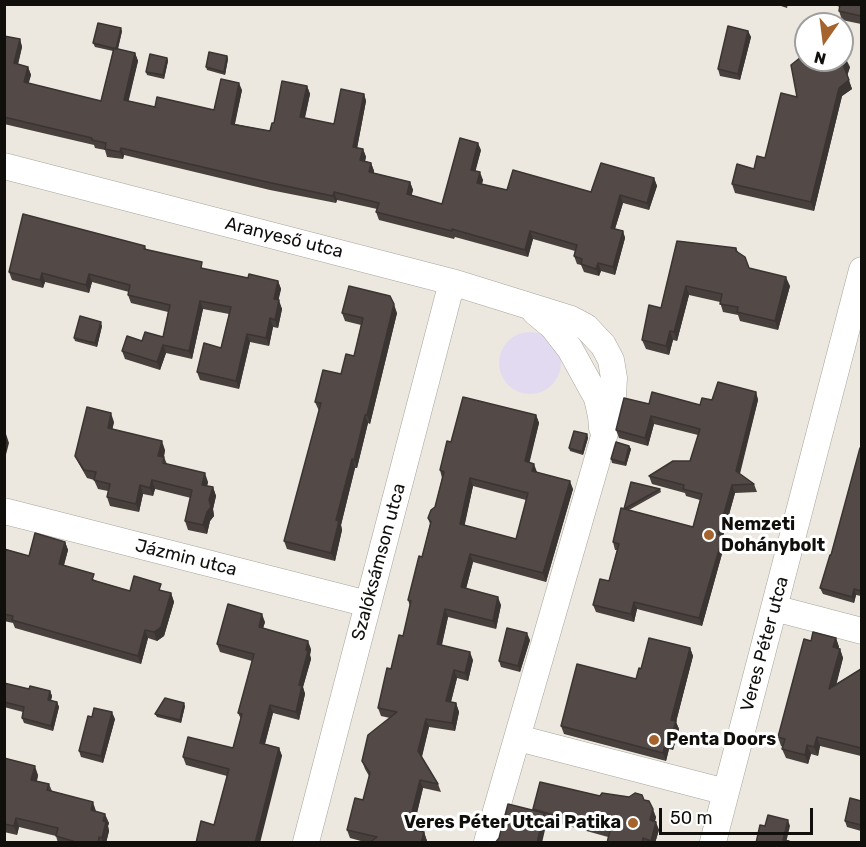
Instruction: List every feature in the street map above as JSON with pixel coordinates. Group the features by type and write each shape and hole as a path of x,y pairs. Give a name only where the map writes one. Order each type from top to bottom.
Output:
{"street":[{"name":"Aranyeső utca","path":"4,166 452,282 563,316 586,327 598,338 607,352 613,369 613,395 601,449"},
{"name":"Veres Péter utca","path":"713,843 861,270"},
{"name":"Szalóksámson utca","path":"306,843 452,282"},
{"path":"487,843 601,449 600,410 594,392 579,364 554,327 520,303"},
{"name":"Jázmin utca","path":"4,511 368,604"},
{"path":"774,608 861,631"},
{"path":"518,738 726,792"}],"shaded area":[{"path":"524,332 536,332 552,341 559,351 561,363 559,375 552,385 536,394 524,394 513,389 504,380 499,369 499,357 504,346 513,337"}],"building":[{"path":"840,4 861,4 861,16 854,14 854,12 839,11"},
{"path":"98,23 121,28 116,49 93,43"},
{"path":"728,26 748,31 738,74 718,69"},
{"path":"4,36 20,39 14,63 28,67 24,82 101,101 114,48 135,53 124,100 155,107 157,97 214,110 221,79 239,83 231,124 270,131 274,123 282,81 307,86 300,117 334,124 341,89 364,94 353,147 363,149 360,160 371,163 369,172 410,182 407,194 442,204 460,138 478,143 471,170 480,172 477,183 507,190 513,170 591,192 601,163 654,178 647,203 620,195 611,228 623,231 613,267 598,263 596,269 581,264 582,259 574,256 577,245 530,231 525,250 452,229 452,231 376,212 379,203 334,192 333,196 267,182 121,148 120,152 105,149 106,143 92,140 92,138 4,117"},
{"path":"209,52 227,56 224,72 206,67"},
{"path":"150,54 167,58 163,75 146,72"},
{"path":"794,63 794,72 846,72 849,80 839,88 811,202 732,184 737,164 754,169 757,156 765,158 781,93 797,97 791,65"},
{"path":"23,214 145,246 144,249 202,262 201,268 248,278 249,274 278,281 274,299 279,300 275,320 270,318 266,338 247,334 236,381 197,372 204,343 221,348 231,307 200,301 189,351 163,345 157,362 122,351 127,336 142,341 145,332 163,337 170,305 128,295 130,285 89,274 86,285 42,273 40,280 9,272"},
{"path":"677,241 736,248 736,251 745,257 749,268 786,277 775,321 737,312 738,307 720,304 722,294 686,286 674,332 670,331 666,346 642,340 649,305 661,308"},
{"path":"349,286 390,296 394,304 367,415 365,415 354,460 352,459 336,520 339,521 331,553 284,541 321,403 315,402 323,370 341,374 346,354 354,356 363,318 342,313"},
{"path":"80,316 101,322 95,343 74,338"},
{"path":"718,382 756,392 736,471 754,484 732,485 718,534 723,536 699,618 634,602 631,614 593,605 600,579 609,581 619,544 613,542 621,508 693,527 702,494 683,489 684,485 649,476 673,461 690,461 700,429 651,416 645,438 616,430 624,398 649,404 652,392 700,405 702,398 712,400"},
{"path":"463,397 536,415 525,461 534,464 532,471 570,481 543,573 470,554 461,587 498,597 493,621 445,609 437,644 470,652 465,673 454,670 446,701 456,703 452,723 426,719 418,751 438,784 420,780 408,828 424,832 421,843 369,843 377,837 347,830 355,798 363,800 370,773 362,761 368,735 397,712 378,708 387,668 391,669 399,635 403,636 411,601 408,600 419,556 422,557 431,522 428,518 435,507 444,472 440,470 447,441 451,442","holes":["470,478 528,493 516,539 460,524"]},
{"path":"87,407 111,413 108,428 162,441 158,456 164,457 163,463 205,473 202,485 213,487 209,500 211,507 203,525 185,521 192,490 152,480 150,488 140,485 136,504 107,497 110,484 94,480 96,472 84,470 75,456"},
{"path":"574,431 587,434 582,452 569,448"},
{"path":"616,442 629,446 625,463 611,459"},
{"path":"860,448 861,591 854,589 852,597 820,588"},
{"path":"631,482 660,489 624,509"},
{"path":"35,533 65,542 59,564 94,574 92,580 130,591 134,576 161,584 159,590 171,593 161,627 154,632 145,630 138,656 12,620 13,616 4,614 4,549 29,556"},
{"path":"228,604 262,614 259,627 308,641 306,650 308,651 299,685 302,686 296,712 270,705 260,743 279,748 255,843 196,843 201,821 214,825 229,769 183,757 188,737 233,748 242,714 238,713 254,654 217,644"},
{"path":"507,628 527,633 518,666 499,661"},
{"path":"813,632 836,638 833,647 840,649 829,689 861,669 861,748 817,737 814,747 807,745 805,755 782,749 785,739 778,737 804,639 811,641"},
{"path":"649,638 690,648 671,720 676,721 670,742 666,741 663,753 561,726 577,664 636,679"},
{"path":"4,683 50,691 48,700 57,702 51,726 22,718 24,707 4,702"},
{"path":"165,698 184,703 180,720 155,714"},
{"path":"94,708 112,712 101,756 79,751 88,716 92,717"},
{"path":"4,758 35,766 31,780 49,784 47,790 93,802 91,810 105,814 103,821 106,822 102,838 99,837 98,843 79,843 56,836 58,828 16,818 14,826 4,824"},
{"path":"540,782 600,796 602,793 629,797 635,793 642,795 653,809 650,820 656,822 651,841 643,838 642,843 607,843 610,831 533,809"},
{"path":"850,798 861,801 861,825 845,821"},
{"path":"508,804 544,813 537,843 495,843 499,838"},
{"path":"768,815 788,820 783,840 789,843 756,843 760,825 765,826"}],"place":[{"name":"Nemzeti Dohánybolt","path":"709,535"},
{"name":"Penta Doors","path":"654,740"},
{"name":"Veres Péter Utcai Patika","path":"633,823"}]}
